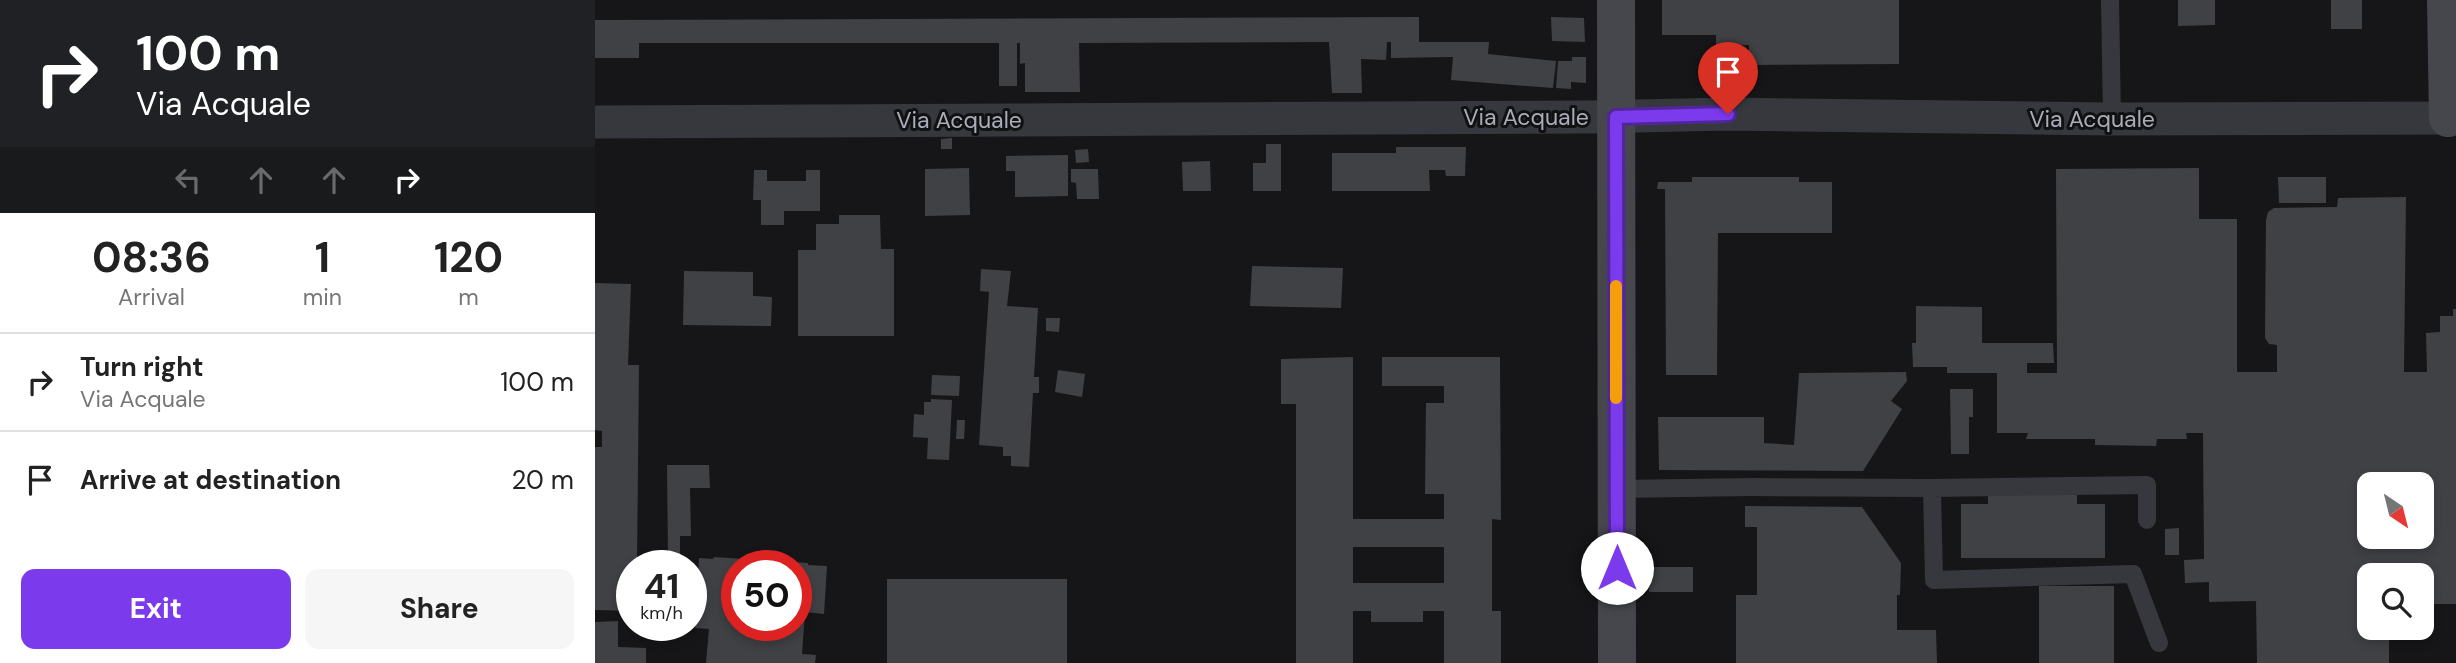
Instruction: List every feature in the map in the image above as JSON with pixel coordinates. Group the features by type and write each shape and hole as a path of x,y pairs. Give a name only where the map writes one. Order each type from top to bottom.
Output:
{"main road":[{"path":"1616,0 1617,663"},
{"path":"2446,0 2452,118"}],"street":[{"name":"Via Acquale","path":"595,122 1616,117 1728,114 2112,119 2452,118"}],"lane":[{"path":"2110,0 2112,119"},
{"path":"1617,489 2147,485 2147,520"},
{"path":"1932,488 1934,580 2133,574 2159,643"}],"building":[{"path":"1662,0 1899,0 1899,64 1749,65 1749,45 1716,46 1716,35 1662,35"},
{"path":"2178,0 2215,0 2215,25 2178,26"},
{"path":"2331,0 2362,0 2362,29 2331,29"},
{"path":"1419,17 1419,42 1489,42 1488,54 1556,61 1553,88 1451,80 1453,57 1391,58 1391,42 1387,42 1386,60 1361,59 1362,93 1332,93 1329,42 1079,43 1080,92 1025,92 1025,63 1020,64 1020,43 1017,43 1017,86 999,86 999,43 639,43 639,58 595,58 595,20"},
{"path":"1551,17 1584,18 1585,42 1552,41"},
{"path":"1572,57 1586,57 1586,83 1571,82 1571,89 1556,88 1558,61 1572,61"},
{"path":"952,138 952,149 941,149 941,139"},
{"path":"1266,144 1281,144 1281,191 1253,191 1253,163 1266,163"},
{"path":"1396,147 1466,147 1465,176 1446,176 1445,170 1429,170 1430,191 1332,191 1332,153 1396,153"},
{"path":"1088,149 1089,162 1076,163 1075,150"},
{"path":"1068,155 1068,196 1015,197 1015,171 1006,171 1006,156"},
{"path":"1210,161 1211,191 1183,191 1182,162"},
{"path":"969,168 970,215 925,216 925,169"},
{"path":"2199,168 2199,219 2237,219 2237,372 2277,372 2277,345 2269,344 2265,338 2268,212 2274,208 2337,207 2338,198 2406,197 2404,372 2427,372 2426,333 2440,332 2440,316 2453,316 2453,309 2456,309 2456,604 2434,604 2434,563 2357,563 2357,640 2389,640 2389,663 2257,663 2256,601 2209,602 2209,582 2185,583 2184,560 2204,559 2203,433 2186,433 2187,439 2157,439 2156,446 2095,445 2095,439 2026,439 2028,433 1997,433 1997,373 1947,373 1947,367 1913,367 1912,343 1916,343 1916,306 1982,307 1982,343 2053,343 2054,363 2027,363 2027,373 2057,373 2056,169"},
{"path":"1071,169 1098,169 1099,199 1077,199 1076,183 1071,182"},
{"path":"754,170 767,170 767,181 806,181 806,170 820,170 820,211 784,211 784,225 761,225 761,200 753,200"},
{"path":"1692,177 1799,177 1799,182 1832,182 1832,233 1718,233 1717,375 1666,375 1665,189 1657,189 1658,182 1692,182"},
{"path":"2278,177 2326,177 2326,203 2279,203"},
{"path":"839,215 880,215 881,249 894,249 894,336 798,336 798,250 816,250 816,224 839,224"},
{"path":"1252,266 1343,268 1341,308 1250,306"},
{"path":"981,269 1011,271 1007,306 1038,308 1034,377 1039,377 1039,393 1033,393 1029,467 1011,466 1011,456 1003,456 1003,447 979,445 989,292 980,291"},
{"path":"684,271 753,272 753,296 772,297 771,326 683,325"},
{"path":"595,283 631,284 628,365 639,365 637,550 616,550 616,611 595,610 595,447 602,447 602,431 595,430"},
{"path":"1046,318 1060,318 1059,332 1046,331"},
{"path":"1353,357 1353,519 1444,519 1444,494 1425,494 1426,403 1444,403 1444,386 1382,386 1382,357 1500,357 1501,520 1492,519 1492,611 1501,611 1501,663 1444,663 1444,611 1423,611 1423,622 1371,622 1371,611 1353,611 1353,663 1296,663 1296,404 1281,404 1281,359","holes":["1353,547 1444,547 1444,583 1353,583"]},
{"path":"1058,370 1085,374 1082,397 1055,392"},
{"path":"1906,372 1907,381 1891,401 1902,409 1863,471 1659,470 1658,417 1764,417 1764,443 1794,445 1799,373"},
{"path":"932,375 960,376 959,396 931,395"},
{"path":"1950,389 1973,389 1973,417 1969,417 1969,454 1951,454"},
{"path":"931,399 952,400 949,460 927,459 928,438 913,437 914,414 924,415 924,402 931,402"},
{"path":"957,420 965,420 964,439 956,439"},
{"path":"667,465 709,465 710,488 690,488 691,536 680,536 680,550 668,550"},
{"path":"1988,495 2077,495 2077,504 2105,504 2105,558 1961,558 1961,504 1988,504"},
{"path":"1745,506 1862,507 1901,563 1897,630 1936,630 1937,663 1736,663 1736,595 1757,595 1757,527 1745,527"},
{"path":"2179,528 2179,555 2165,555 2165,529"},
{"path":"721,557 721,641 803,641 802,654 816,655 815,663 706,663 709,629 707,559"},
{"path":"812,565 827,566 824,614 812,613"},
{"path":"1649,567 1693,567 1693,592 1649,592"},
{"path":"887,579 1067,579 1067,663 887,663"},
{"path":"2039,586 2114,586 2114,663 2039,663"},
{"path":"616,621 618,647 646,648 646,663 595,663 595,622"}],"slow traffic":[{"path":"1616,286 1616,398"}],"route":[{"path":"1617,568 1616,117 1728,114"}]}
